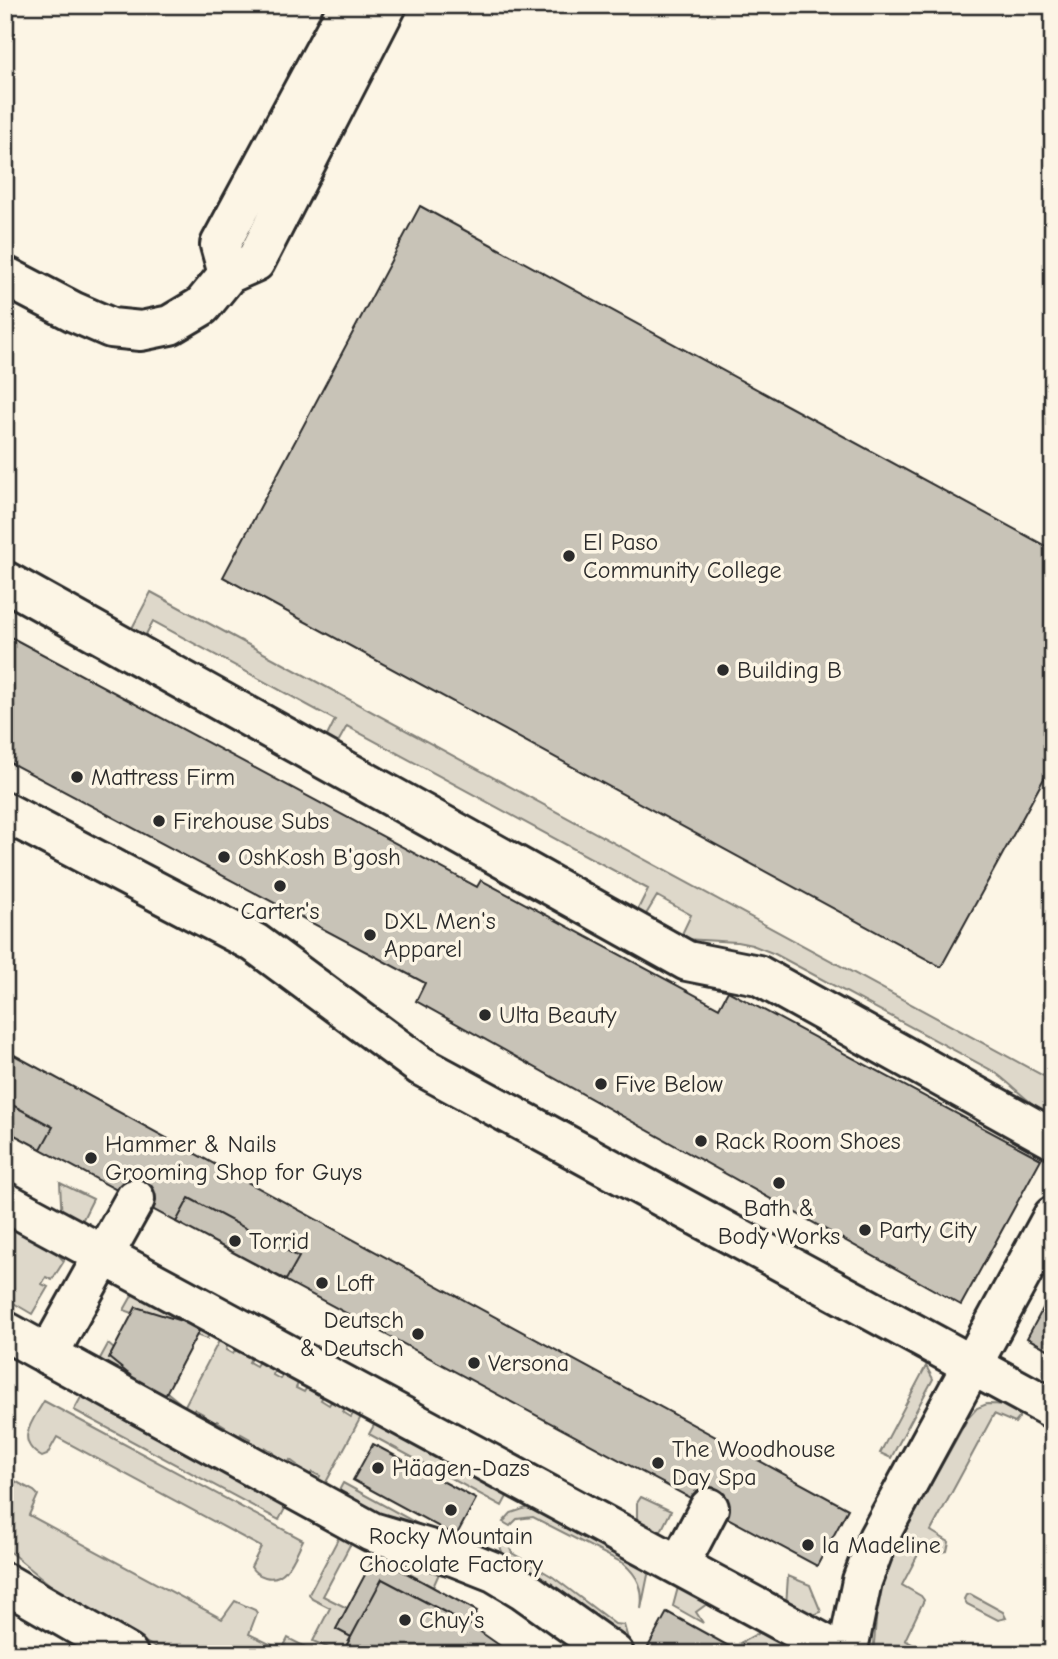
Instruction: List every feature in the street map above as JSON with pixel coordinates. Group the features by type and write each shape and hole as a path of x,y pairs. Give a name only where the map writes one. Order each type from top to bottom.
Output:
{"main road":[{"path":"228,274 219,245 349,5"},
{"path":"5,276 111,328 141,331 170,325 202,306 228,274 256,262 387,5"},
{"path":"5,580 687,961 758,975 1053,1139"},
{"path":"5,812 255,943 421,1066 1053,1409"},
{"path":"48,1355 135,1199"},
{"path":"5,1202 845,1654 862,1581 878,1538 1053,1216"},
{"path":"5,1331 372,1532 456,1557 494,1572 614,1654"},
{"path":"679,1565 709,1508"},
{"path":"5,1583 128,1654"}],"shaded area":[{"path":"151,592 1053,1081 1053,1115 1039,1108 993,1071 775,954 737,942 684,939 681,936 691,915 657,896 645,916 637,911 648,889 347,726 336,746 325,740 335,720 153,621 143,640 130,632"},
{"path":"60,1183 93,1199 83,1219 85,1229 62,1221"},
{"path":"5,1223 52,1248 64,1261 52,1280 46,1277 42,1284 48,1287 32,1314 5,1298"},
{"path":"133,1294 209,1334 207,1339 124,1310"},
{"path":"220,1339 228,1343 226,1350 233,1354 237,1348 252,1356 249,1362 256,1366 260,1360 275,1369 273,1375 280,1379 284,1373 299,1381 296,1388 304,1392 308,1386 324,1394 321,1400 329,1405 333,1399 346,1406 343,1412 351,1417 355,1411 362,1415 324,1486 317,1482 320,1476 312,1472 308,1478 294,1470 297,1465 290,1460 286,1466 270,1458 273,1452 265,1447 261,1453 247,1445 250,1439 241,1434 238,1440 222,1432 225,1426 217,1421 213,1427 200,1420 203,1414 194,1409 190,1415 182,1411"},
{"path":"108,1344 179,1402 176,1406 97,1364"},
{"path":"926,1366 933,1379 891,1458 880,1453"},
{"path":"85,1390 289,1501 279,1520 74,1410"},
{"path":"44,1401 303,1540 285,1572 273,1578 258,1574 251,1567 261,1547 57,1437 47,1455 42,1457 34,1451 27,1438 31,1424"},
{"path":"987,1404 1011,1408 1019,1412 1019,1418 1015,1423 994,1414 931,1531 949,1542 947,1551 941,1552 924,1543 902,1585 924,1600 905,1640 930,1654 873,1654 879,1587 889,1560 968,1418 977,1408"},
{"path":"378,1418 511,1489 502,1506 369,1434"},
{"path":"11,1479 38,1495 29,1515 222,1619 235,1601 255,1610 257,1613 249,1634 282,1650 288,1638 319,1654 166,1654 54,1588 5,1548 5,1485"},
{"path":"343,1483 440,1536 334,1500"},
{"path":"641,1497 671,1511 658,1537 637,1521 637,1503"},
{"path":"526,1508 538,1511 649,1570 641,1609 639,1583 623,1563 533,1517 517,1519 510,1526 503,1522 511,1513"},
{"path":"500,1529 508,1533 507,1541 512,1553 553,1577 615,1624 624,1625 630,1646 504,1557 498,1541"},
{"path":"339,1537 351,1543 323,1596 347,1608 336,1629 351,1637 342,1654 313,1641 330,1608 312,1599 309,1594"},
{"path":"376,1556 411,1565 441,1569 433,1587"},
{"path":"788,1576 810,1585 821,1612 810,1616 786,1606"},
{"path":"680,1580 711,1601 696,1612 703,1623 673,1606"},
{"path":"970,1594 1003,1612 1006,1618 998,1620 967,1604 964,1599"},
{"path":"764,1630 809,1654 761,1654 740,1643"}],"building":[{"name":"Building B","path":"420,206 1053,550 1053,762 941,967 223,577"},
{"path":"5,634 477,887 481,880 719,1008 728,991 1041,1159 961,1305 416,1001 425,983 5,760"},
{"path":"5,1050 848,1509 817,1566 5,1130"},
{"path":"5,1101 53,1127 41,1149 5,1130"},
{"path":"189,1198 299,1257 286,1280 176,1222"},
{"path":"1053,1290 1053,1352 1027,1338"},
{"path":"136,1307 201,1327 162,1401 109,1358"},
{"path":"373,1444 476,1499 456,1536 353,1480"},
{"path":"375,1556 477,1611 469,1625 382,1579 351,1637 336,1629"},
{"path":"382,1579 472,1626 512,1654 342,1654"},
{"path":"667,1612 743,1654 661,1654 648,1647"}],"place":[{"name":"El Paso Community College","path":"569,556"},
{"name":"Building B","path":"723,670"},
{"name":"Mattress Firm","path":"77,777"},
{"name":"Firehouse Subs","path":"159,821"},
{"name":"OshKosh B'gosh","path":"224,857"},
{"name":"Carter's","path":"280,886"},
{"name":"DXL Men's Apparel","path":"370,935"},
{"name":"Ulta Beauty","path":"485,1015"},
{"name":"Five Below","path":"601,1084"},
{"name":"Rack Room Shoes","path":"701,1141"},
{"name":"Hammer & Nails Grooming Shop for Guys","path":"91,1158"},
{"name":"Bath & Body Works","path":"779,1183"},
{"name":"Party City","path":"865,1230"},
{"name":"Torrid","path":"235,1241"},
{"name":"Loft","path":"322,1283"},
{"name":"Deutsch & Deutsch","path":"418,1334"},
{"name":"Versona","path":"474,1363"},
{"name":"The Woodhouse Day Spa","path":"658,1463"},
{"name":"Häagen-Dazs","path":"378,1468"},
{"name":"Rocky Mountain Chocolate Factory","path":"451,1510"},
{"name":"la Madeline","path":"808,1545"},
{"name":"Chuy's","path":"405,1620"}]}
